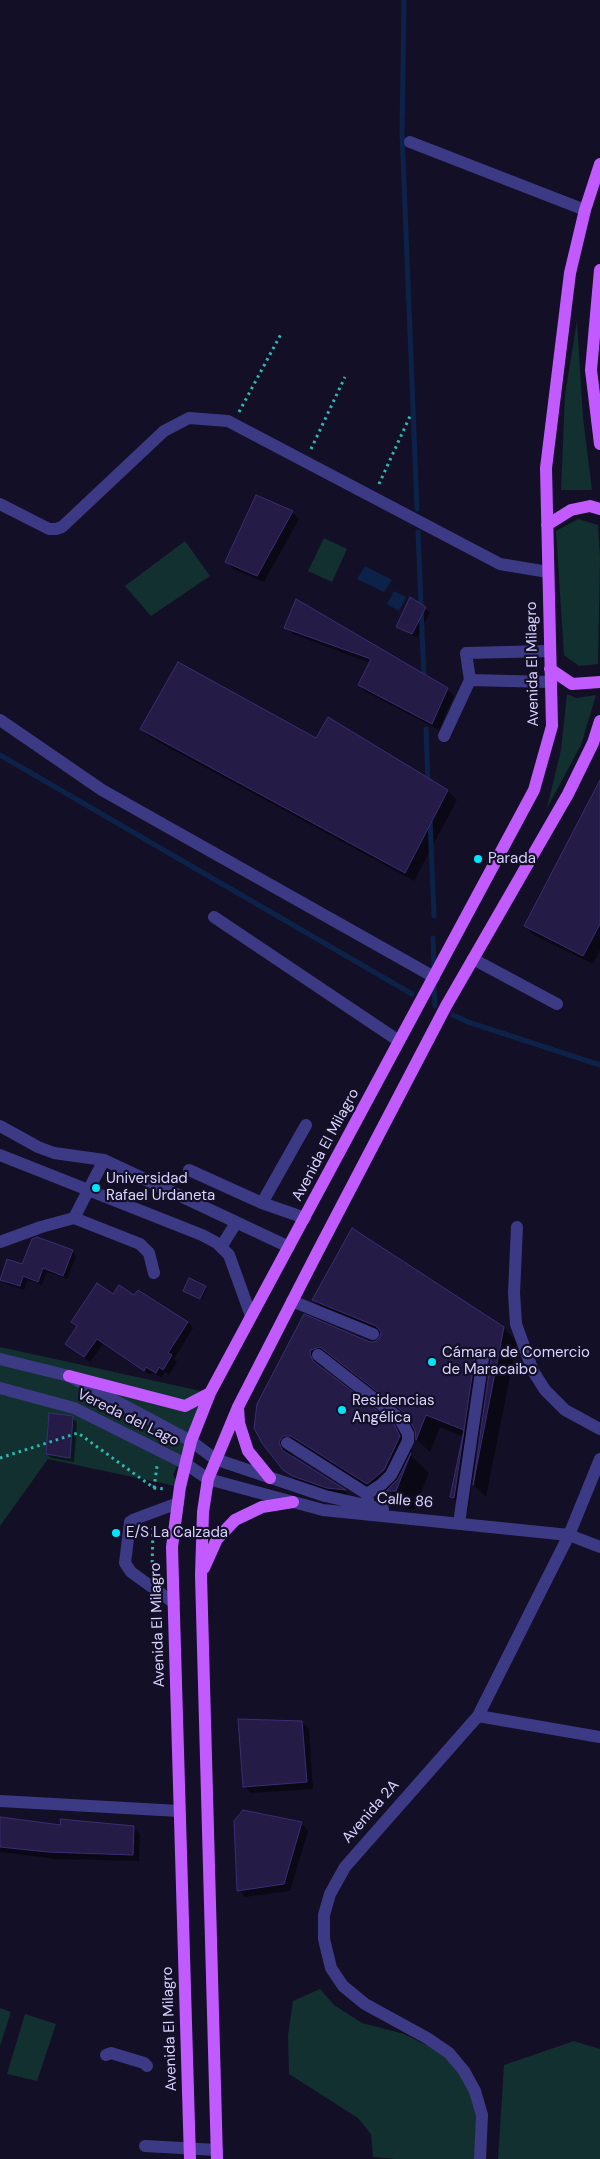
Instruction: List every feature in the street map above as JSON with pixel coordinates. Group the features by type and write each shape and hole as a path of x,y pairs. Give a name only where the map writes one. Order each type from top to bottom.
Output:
{"main road":[{"name":"Avenida El Milagro","path":"190,2153 172,1547 186,1464 191,1441 210,1393 534,790 552,726 549,651 547,458 570,273 585,210 600,164"},
{"path":"600,270 591,370 600,444"},
{"path":"547,525 571,510 590,506 600,510"},
{"path":"550,669 572,684 600,682"},
{"path":"217,2154 201,1574 204,1512 208,1479 238,1406 446,1006 595,748 600,721"},
{"path":"69,1376 185,1406 210,1393"},
{"path":"238,1406 239,1423 248,1451 270,1478"},
{"path":"201,1574 217,1539 235,1520 262,1507 293,1502"}],"street":[{"path":"410,142 585,210"},
{"path":"0,504 49,529 62,527 164,431 189,418 228,421 500,564 548,572"},
{"path":"444,736 470,680 466,653 549,651"},
{"path":"470,680 550,682"},
{"path":"0,720 102,790 434,977"},
{"path":"595,748 600,732"},
{"path":"214,917 399,1041"},
{"path":"473,959 557,1004"},
{"path":"262,1203 306,1125"},
{"path":"0,1126 38,1147 54,1153 104,1160 289,1247"},
{"path":"0,1155 89,1192 202,1235 221,1247 229,1255 251,1316"},
{"path":"74,1218 104,1160"},
{"path":"189,1170 262,1203 305,1218"},
{"path":"0,1242 40,1227 74,1218 140,1244 149,1253 154,1273"},
{"path":"221,1247 236,1223"},
{"path":"517,1227 514,1293 516,1324 533,1371 545,1390 565,1410 600,1429"},
{"path":"292,1301 373,1334"},
{"path":"288,1443 368,1500 391,1474 408,1441 408,1434 400,1419 318,1355"},
{"path":"459,1523 483,1358"},
{"name":"Vereda del Lago","path":"0,1359 69,1376 191,1441 215,1459 325,1496 368,1500 441,1521"},
{"name":"Vereda del Lago","path":"0,1388 74,1408 186,1464 208,1479"},
{"name":"Avenida 2A","path":"480,2159 482,2116 476,2091 464,2071 449,2053 442,2048 364,2004 342,1986 331,1968 324,1939 324,1916 330,1894 345,1868 478,1716 569,1534 600,1459"},
{"name":"Calle 86","path":"208,1479 323,1510 569,1534 600,1546"},
{"path":"174,1603 130,1572 125,1563 130,1522 178,1503"},
{"path":"478,1716 600,1737"},
{"path":"0,1801 179,1811"},
{"path":"106,2055 111,2053 144,2063 147,2066"},
{"path":"146,2146 190,2153 217,2154"}],"path":[{"path":"233,423 281,334"},
{"path":"305,461 346,377"},
{"path":"373,497 410,414"},
{"path":"0,1458 78,1433 154,1488 159,1450"},
{"path":"152,1571 153,1525"}],"green space":[{"path":"577,321 583,418 592,490 561,490 565,395"},
{"path":"578,519 598,525 600,558 598,664 579,666 564,655 556,531"},
{"path":"324,538 347,549 332,582 308,571"},
{"path":"185,541 210,576 151,616 125,586"},
{"path":"567,694 576,698 596,695 581,745 547,808 561,750"},
{"path":"0,1347 210,1393 173,1475 180,1487 48,1459 0,1526"},
{"path":"320,1989 334,2005 362,2023 404,2034 442,2053 470,2085 477,2119 475,2159 396,2159 373,2157 371,2134 358,2118 289,2074 288,2035 293,2001"},
{"path":"0,2008 11,2012 0,2046"},
{"path":"25,2014 56,2024 37,2081 7,2074"},
{"path":"574,2041 600,2049 600,2159 498,2159 504,2065"}],"water":[{"path":"365,566 392,580 384,592 357,579"},
{"path":"394,591 406,597 399,611 387,604"}],"building":[{"path":"256,495 293,511 257,576 225,562"},
{"path":"410,597 426,607 412,634 396,627"},
{"path":"296,599 448,688 432,724 358,685 371,659 284,628"},
{"path":"178,662 316,738 328,717 448,790 405,873 140,729"},
{"path":"600,780 600,924 583,956 524,926"},
{"path":"352,1228 504,1327 473,1485 491,1359 485,1350 480,1351 475,1356 454,1498 450,1497 464,1430 426,1415 416,1440 415,1430 405,1413 320,1347 311,1350 310,1354 313,1361 394,1424 400,1436 384,1470 367,1484 291,1436 283,1436 279,1442 282,1450 346,1490 327,1488 292,1476 283,1470 262,1443 254,1428 257,1404 304,1314 370,1342 375,1342 380,1337 381,1332 376,1326 312,1300"},
{"path":"37,1237 73,1250 63,1276 43,1268 38,1282 23,1276 20,1286 0,1280 7,1259 22,1264 32,1239"},
{"path":"189,1278 206,1286 200,1299 183,1291"},
{"path":"97,1283 113,1294 119,1285 134,1295 138,1290 188,1322 168,1353 172,1355 163,1370 159,1367 156,1373 146,1367 144,1371 97,1339 84,1357 65,1344 77,1326 71,1322"},
{"path":"49,1413 73,1416 70,1458 46,1454"},
{"path":"411,1453 396,1491 386,1491 398,1479"},
{"path":"238,1719 302,1721 307,1782 243,1787"},
{"path":"243,1810 302,1822 284,1884 237,1891 234,1821"},
{"path":"0,1817 61,1825 60,1819 134,1826 133,1855 48,1852 0,1847"}],"waterway":[{"path":"404,0 402,132 417,509"},
{"path":"418,532 424,679"},
{"path":"426,729 428,784"},
{"path":"0,755 412,994"},
{"path":"430,820 434,916"},
{"path":"433,938 434,968"},
{"path":"434,984 435,1006"},
{"path":"453,1015 468,1022 600,1065"}],"place":[{"name":"Parada","path":"478,859"},
{"name":"Universidad Rafael Urdaneta","path":"96,1188"},
{"name":"Cámara de Comercio de Maracaibo","path":"432,1362"},
{"name":"Residencias Angélica","path":"342,1410"},
{"name":"E/S La Calzada","path":"116,1533"}]}
